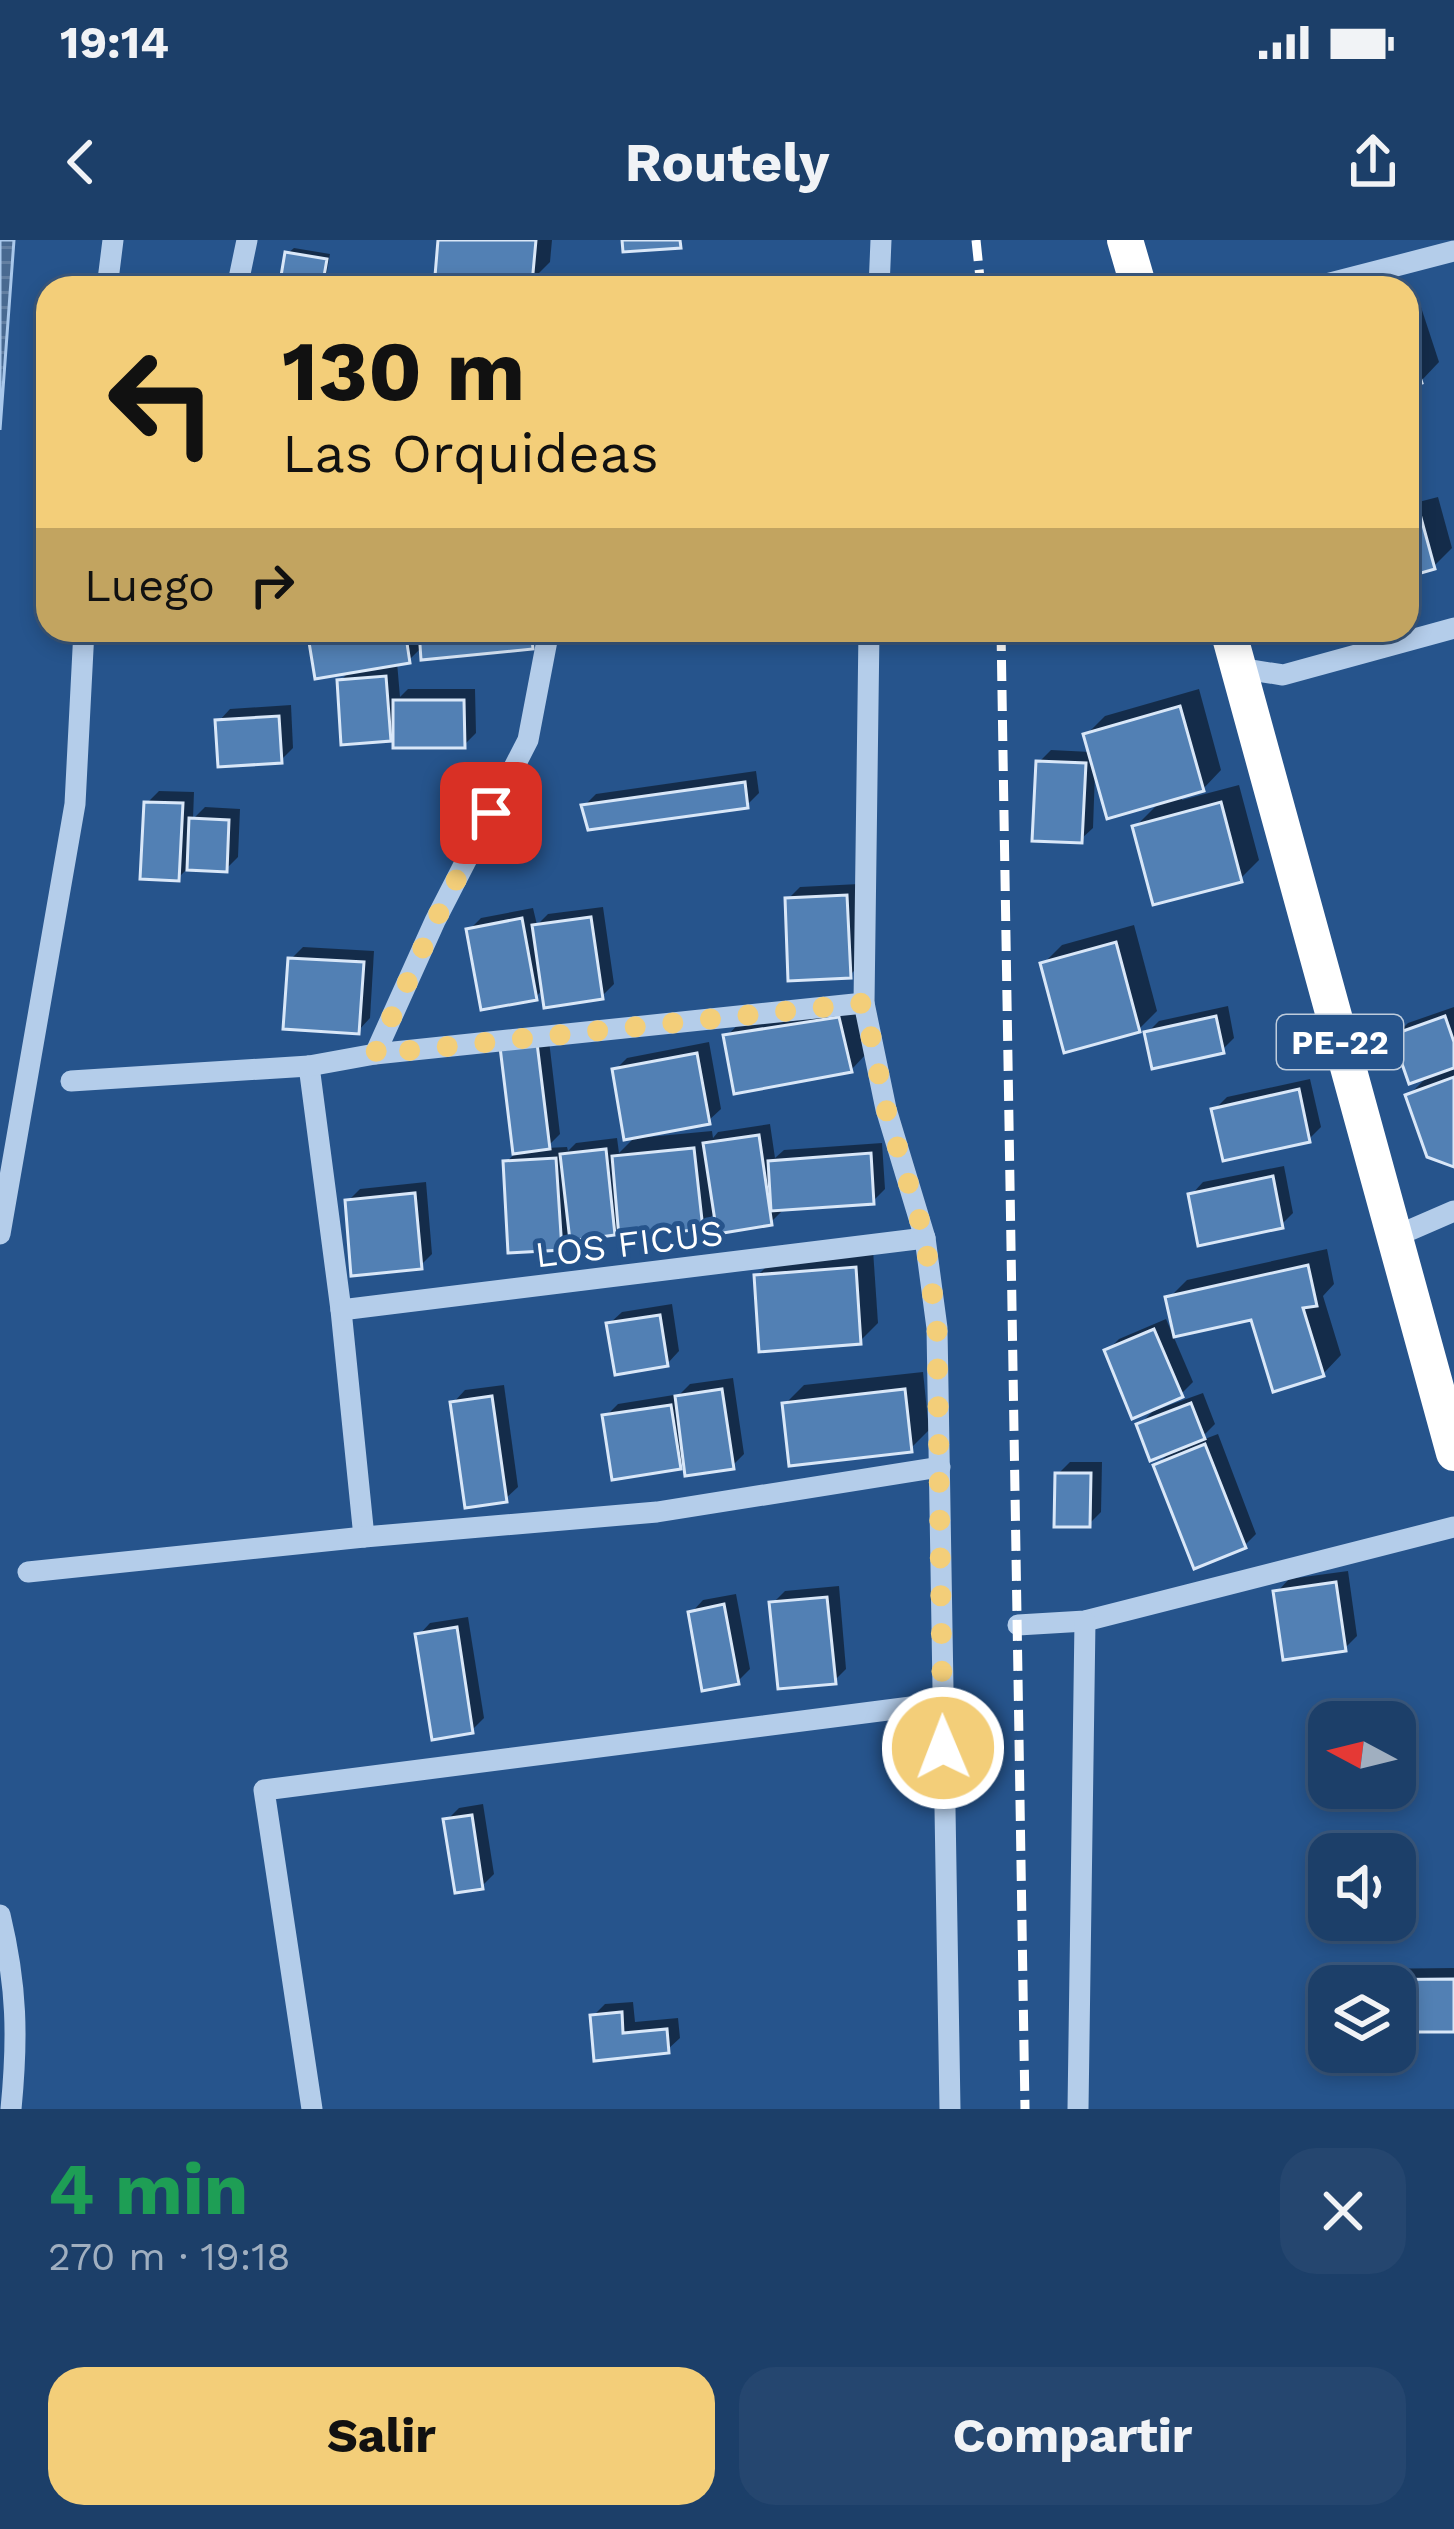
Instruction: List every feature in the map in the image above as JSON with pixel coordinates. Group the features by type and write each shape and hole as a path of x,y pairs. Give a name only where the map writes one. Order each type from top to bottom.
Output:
{"highway":[{"path":"1125,240 1136,276"},
{"name":"PE-22","path":"1231,642 1454,1453"}],"street":[{"path":"108,276 113,240"},
{"path":"240,276 247,240"},
{"path":"880,276 881,240"},
{"path":"1357,276 1454,251"},
{"path":"1419,638 1454,628"},
{"path":"0,1234 75,804 83,642"},
{"path":"375,1054 435,921 528,740 546,642"},
{"path":"868,642 864,1003 886,1109 925,1238 937,1328 950,2109"},
{"path":"1238,668 1283,675 1403,642"},
{"path":"71,1081 309,1066 375,1054 864,1003"},
{"path":"309,1066 364,1537"},
{"path":"1394,1238 1454,1211"},
{"name":"LOS FICUS","path":"341,1310 925,1238"},
{"path":"28,1572 657,1512 940,1467"},
{"path":"1018,1625 1085,1622 1454,1526"},
{"path":"1078,2109 1085,1622"},
{"path":"312,2109 265,1790 942,1703"},
{"path":"0,1916 12,1968 18,2042 10,2109"}],"water":[{"path":"0,240 14,240 0,430"}],"building":[{"path":"438,240 536,240 533,276 435,276"},
{"path":"622,240 680,240 681,248 623,252"},
{"path":"285,252 327,259 324,276 281,276"},
{"path":"1419,514 1435,569 1419,574"},
{"path":"309,642 407,642 410,663 315,679"},
{"path":"420,642 532,642 533,649 421,660"},
{"path":"386,676 391,741 341,745 337,680"},
{"path":"393,700 464,700 465,748 393,748"},
{"path":"1180,706 1204,791 1107,819 1083,734"},
{"path":"279,716 282,763 218,767 215,720"},
{"path":"1036,761 1086,763 1082,843 1032,841"},
{"path":"745,782 748,808 588,830 581,805"},
{"path":"144,802 183,803 179,881 140,879"},
{"path":"1221,802 1242,882 1153,905 1132,826"},
{"path":"189,818 229,820 227,872 187,870"},
{"path":"847,895 851,978 788,981 785,898"},
{"path":"591,917 603,999 544,1008 532,925"},
{"path":"522,918 537,1000 481,1010 466,929"},
{"path":"1116,942 1140,1032 1064,1053 1040,963"},
{"path":"288,958 364,962 359,1034 283,1029"},
{"path":"1216,1016 1224,1053 1152,1069 1144,1032"},
{"path":"1445,1016 1454,1042 1454,1068 1409,1084 1392,1035"},
{"path":"839,1017 852,1072 734,1094 723,1035"},
{"path":"537,1043 550,1149 513,1154 500,1047"},
{"path":"697,1053 710,1124 624,1140 612,1069"},
{"path":"1454,1077 1454,1167 1427,1157 1405,1095"},
{"path":"1299,1089 1310,1142 1223,1161 1211,1109"},
{"path":"759,1135 772,1225 717,1234 703,1143"},
{"path":"694,1148 703,1229 619,1238 612,1156"},
{"path":"606,1149 615,1235 570,1241 560,1154"},
{"path":"871,1153 874,1204 771,1211 768,1161"},
{"path":"556,1158 562,1250 508,1253 503,1161"},
{"path":"1273,1176 1283,1228 1198,1246 1188,1194"},
{"path":"415,1193 422,1269 351,1276 345,1200"},
{"path":"1308,1265 1317,1306 1303,1308 1324,1376 1273,1392 1251,1320 1174,1337 1165,1297"},
{"path":"856,1267 861,1344 759,1352 754,1275"},
{"path":"660,1315 668,1366 615,1375 606,1323"},
{"path":"1154,1329 1183,1397 1132,1419 1104,1350"},
{"path":"722,1389 734,1469 685,1476 675,1396"},
{"path":"905,1389 912,1452 789,1466 782,1403"},
{"path":"492,1396 507,1502 465,1508 450,1402"},
{"path":"1191,1403 1205,1439 1150,1461 1136,1424"},
{"path":"671,1405 681,1469 612,1480 602,1415"},
{"path":"1205,1444 1246,1548 1194,1569 1153,1465"},
{"path":"1055,1473 1091,1473 1090,1527 1054,1527"},
{"path":"1336,1582 1346,1651 1283,1660 1273,1591"},
{"path":"827,1597 836,1684 778,1689 769,1602"},
{"path":"724,1604 739,1684 702,1691 688,1612"},
{"path":"457,1627 473,1733 432,1740 415,1634"},
{"path":"472,1815 483,1889 455,1893 443,1819"},
{"path":"1416,1979 1454,1979 1454,2032 1416,2032"},
{"path":"622,2012 623,2033 667,2029 669,2053 594,2061 590,2015"}],"railway":[{"path":"976,240 980,276"},
{"path":"1001,642 1025,2109"}],"route":[{"path":"491,813 435,921 375,1054 864,1003 886,1109 925,1238 937,1328 943,1748"}]}
